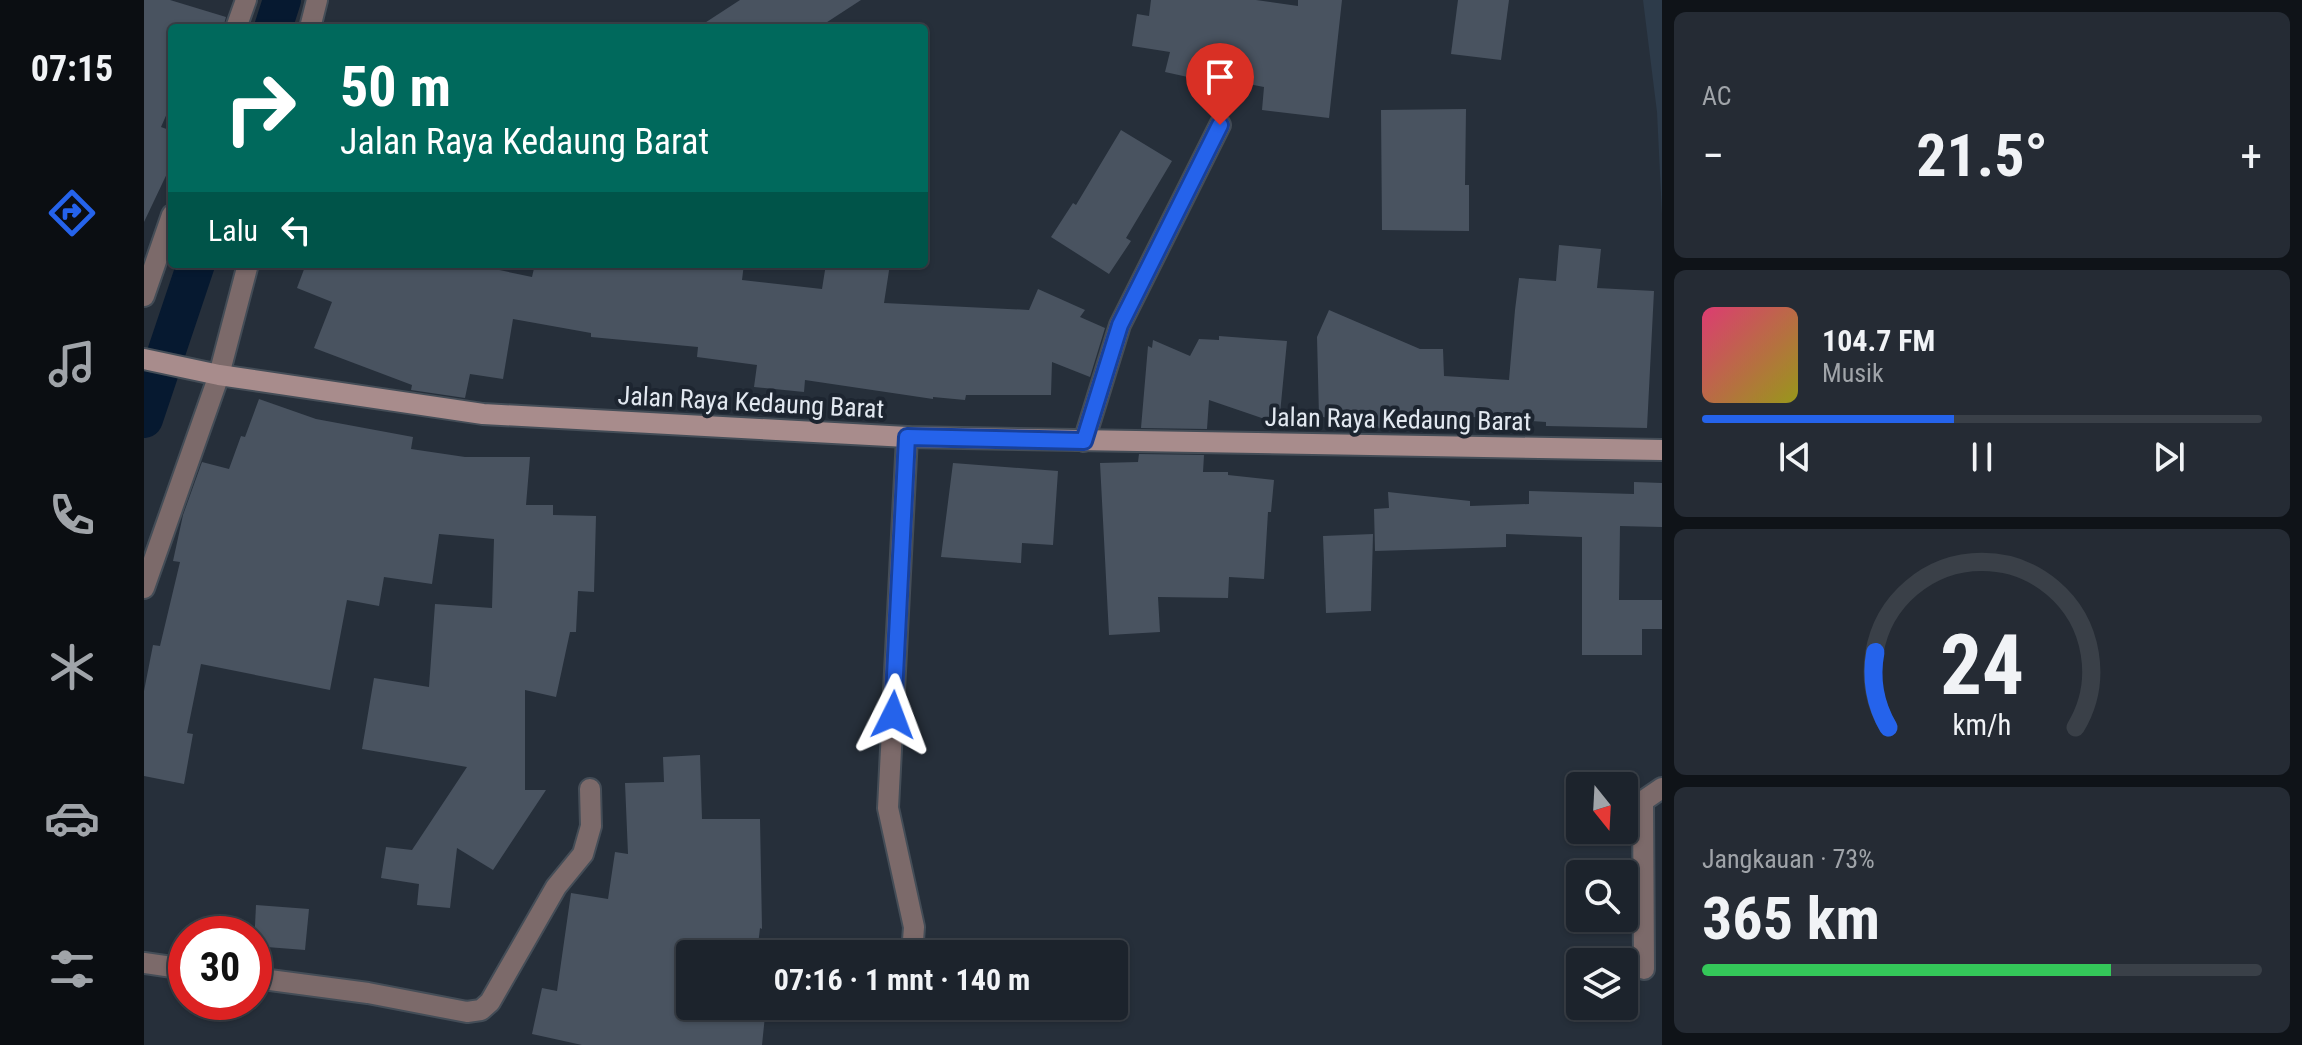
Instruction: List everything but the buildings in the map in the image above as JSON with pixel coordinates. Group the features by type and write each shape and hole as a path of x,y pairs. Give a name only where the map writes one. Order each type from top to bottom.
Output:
{"street":[{"path":"237,24 246,0"},
{"path":"311,24 317,0"},
{"path":"1084,441 1120,325 1220,125"},
{"path":"144,296 168,227"},
{"path":"144,588 219,375 247,268"},
{"name":"Jalan Raya Kedaung Barat","path":"144,359 219,375 483,414 907,437 1662,450"},
{"path":"907,437 888,808 914,927 913,940"},
{"path":"1644,969 1643,801 1662,788"},
{"path":"272,980 368,993 467,1012 481,1010 490,1002 556,887 583,854 591,826 590,789"},
{"path":"144,963 168,966"}],"shaded area":[{"path":"1643,0 1662,0 1662,215 1657,112"}],"waterway":[{"path":"274,24 282,0"},
{"path":"144,419 195,268"}],"route":[{"path":"893,715 907,437 1084,441 1120,325 1220,125"}]}
